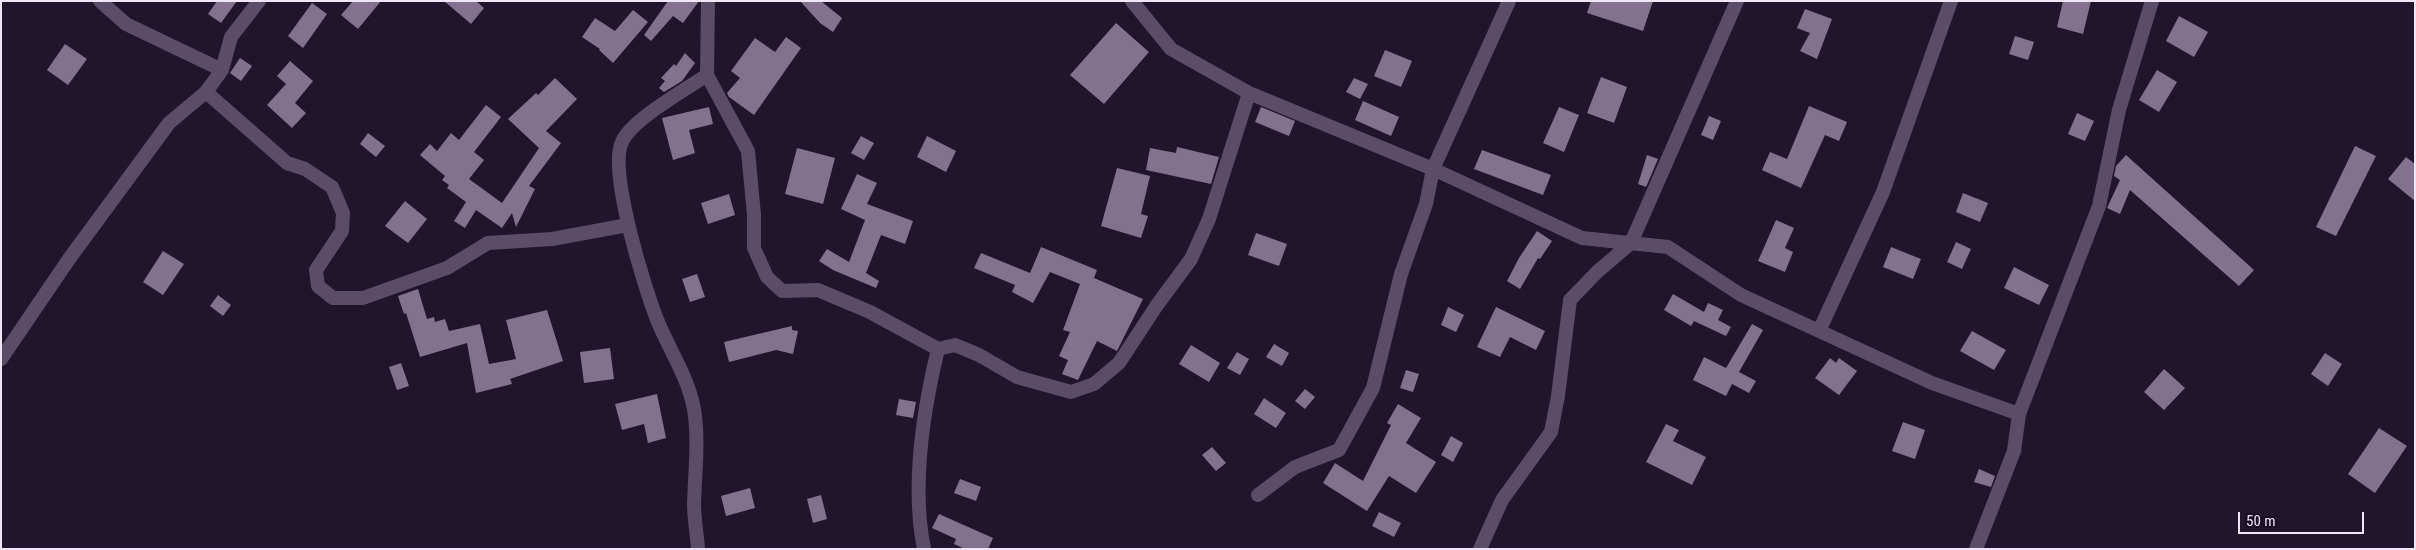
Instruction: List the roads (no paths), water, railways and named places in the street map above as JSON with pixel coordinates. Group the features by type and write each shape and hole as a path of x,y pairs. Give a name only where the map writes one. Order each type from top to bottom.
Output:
{"street":[{"path":"100,1 126,24 222,70"},
{"path":"1,359 69,259 169,124 206,92 222,70 231,37 259,1"},
{"path":"708,1 707,75 748,151 754,215 754,248 767,277 782,291 818,290 870,312 938,349 955,345 979,354 1017,377 1071,392 1094,384 1119,363 1157,305 1191,259 1208,219 1249,94"},
{"path":"1132,1 1171,49 1249,94 1433,169 1582,238 1668,248 1741,295 1932,383 2019,414"},
{"path":"1258,496 1295,467 1339,450 1373,388 1401,274 1426,204 1433,169 1509,1"},
{"path":"1480,549 1502,500 1551,432 1558,396 1570,300 1597,272 1632,243 1737,1"},
{"path":"1819,331 1883,192 1951,1"},
{"path":"1976,549 2014,451 2019,414 2099,206 2119,110 2152,1"},
{"path":"698,549 694,505 696,449 694,409 681,368 658,322 628,225 619,184 621,143 634,124 707,75"},
{"path":"206,92 287,163 305,169 332,187 342,213 342,231 316,270 318,286 333,298 363,298 447,268 488,242 552,239 628,225"},
{"path":"924,549 919,481 926,399 938,349"}]}
